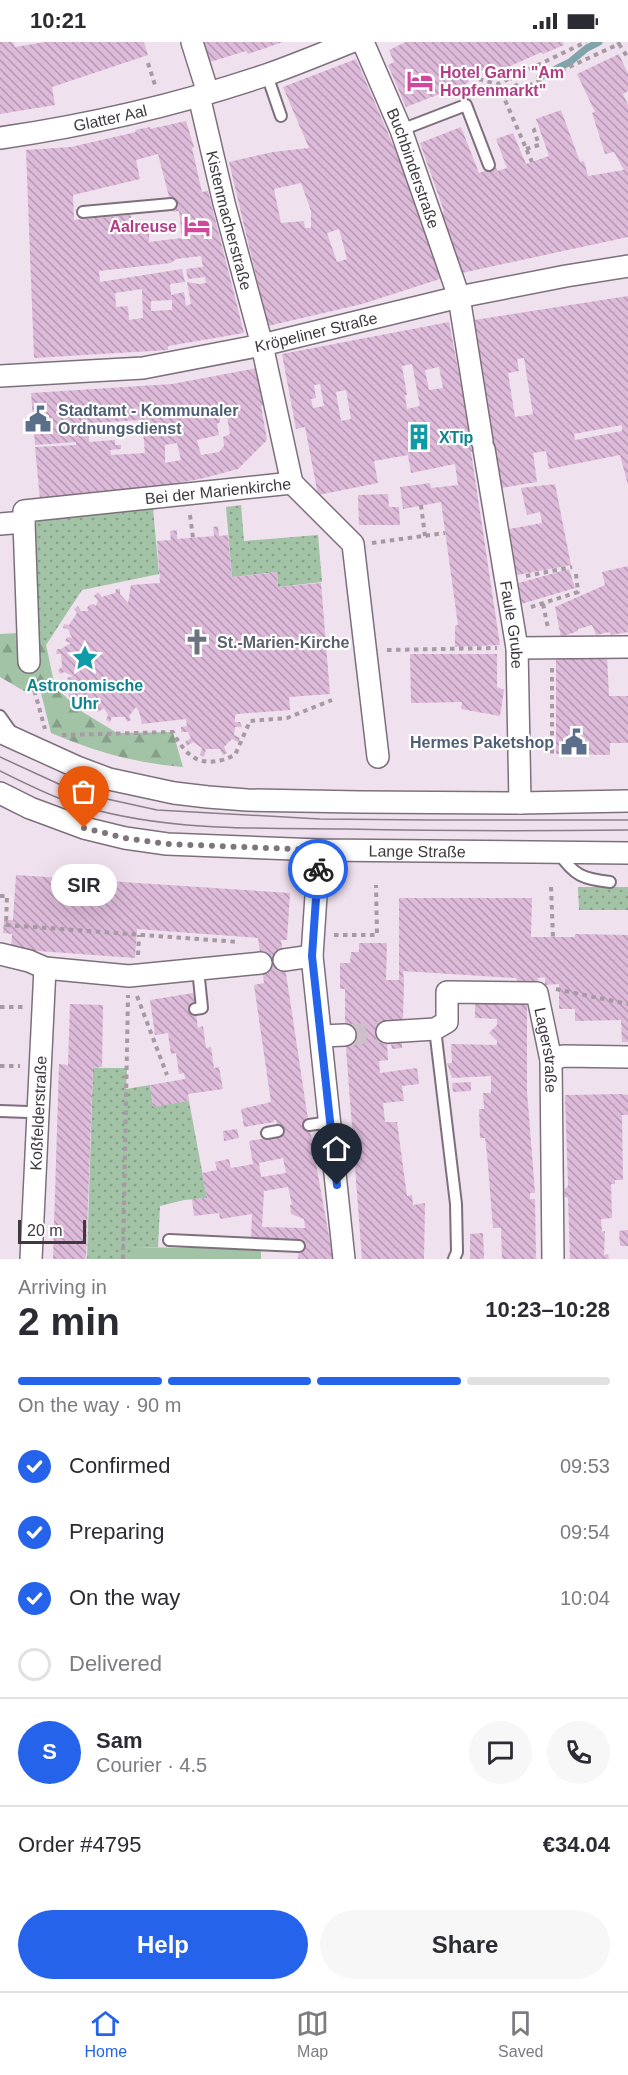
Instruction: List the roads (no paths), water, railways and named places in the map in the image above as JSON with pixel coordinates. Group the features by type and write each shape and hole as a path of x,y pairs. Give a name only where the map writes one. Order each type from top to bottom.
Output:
{"street":[{"name":"Kistenmacherstraße","path":"192,42 200,68 216,195 262,345 292,483"},
{"name":"Glatter Aal","path":"0,138 80,125 203,99 351,42"},
{"name":"Buchbinderstraße","path":"363,42 401,130 459,297"},
{"name":"Kröpeliner Straße","path":"0,376 142,368 262,345 459,297 628,266"},
{"name":"Faule Grube","path":"459,297 510,612 507,648 520,803"},
{"name":"Bei der Marienkirche","path":"0,524 24,522 24,511 292,483 353,544 378,757"},
{"path":"24,522 30,672"},
{"path":"507,648 628,646"},
{"path":"5,738 41,743 109,778 174,793 208,797 298,801 520,803 628,801"},
{"name":"Lange Straße","path":"0,793 30,808 73,824 125,838 167,844 319,850 628,853"},
{"path":"319,850 312,956 330,1122 340,1252"},
{"path":"0,954 29,961 45,968 129,976 261,963"},
{"path":"284,960 312,956"},
{"name":"Koßfelderstraße","path":"32,1259 45,968"},
{"name":"Lagerstraße","path":"435,1029 447,1022 447,992 537,993 551,1060 557,1204 553,1259"},
{"path":"387,1032 435,1029"},
{"path":"321,1036 345,1035"},
{"path":"551,1060 562,1056 628,1057"}],"lane":[{"path":"267,75 281,116"},
{"path":"401,130 466,105 489,165"},
{"path":"83,212 171,204"},
{"path":"0,716 5,738"},
{"path":"560,853 569,869 589,880 610,882"},
{"path":"195,1009 202,1008 198,969"},
{"path":"435,1029 456,1204 457,1252 454,1259"},
{"path":"0,1111 28,1112"},
{"path":"309,1125 330,1122"},
{"path":"169,1240 299,1246"}],"waterway":[{"path":"540,77 570,62 587,48 599,42"}],"tunnel":[{"path":"345,1035 387,1032"}],"tram line":[{"path":"0,757 61,785 98,797 157,810 320,819 628,820"},
{"path":"0,771 66,801 100,811 169,823 276,829 628,830"}],"place":[{"name":"Hotel Garni \"Am Hopfenmarkt\"","path":"420,81"},
{"name":"Aalreuse","path":"197,226"},
{"name":"Stadtamt - Kommunaler Ordnungsdienst","path":"38,419"},
{"name":"XTip","path":"419,437"},
{"name":"St.-Marien-Kirche","path":"197,642"},
{"name":"Astronomische Uhr","path":"85,658"},
{"name":"Hermes Paketshop","path":"574,742"},
{"name":"SIR","path":"84,828"}]}
